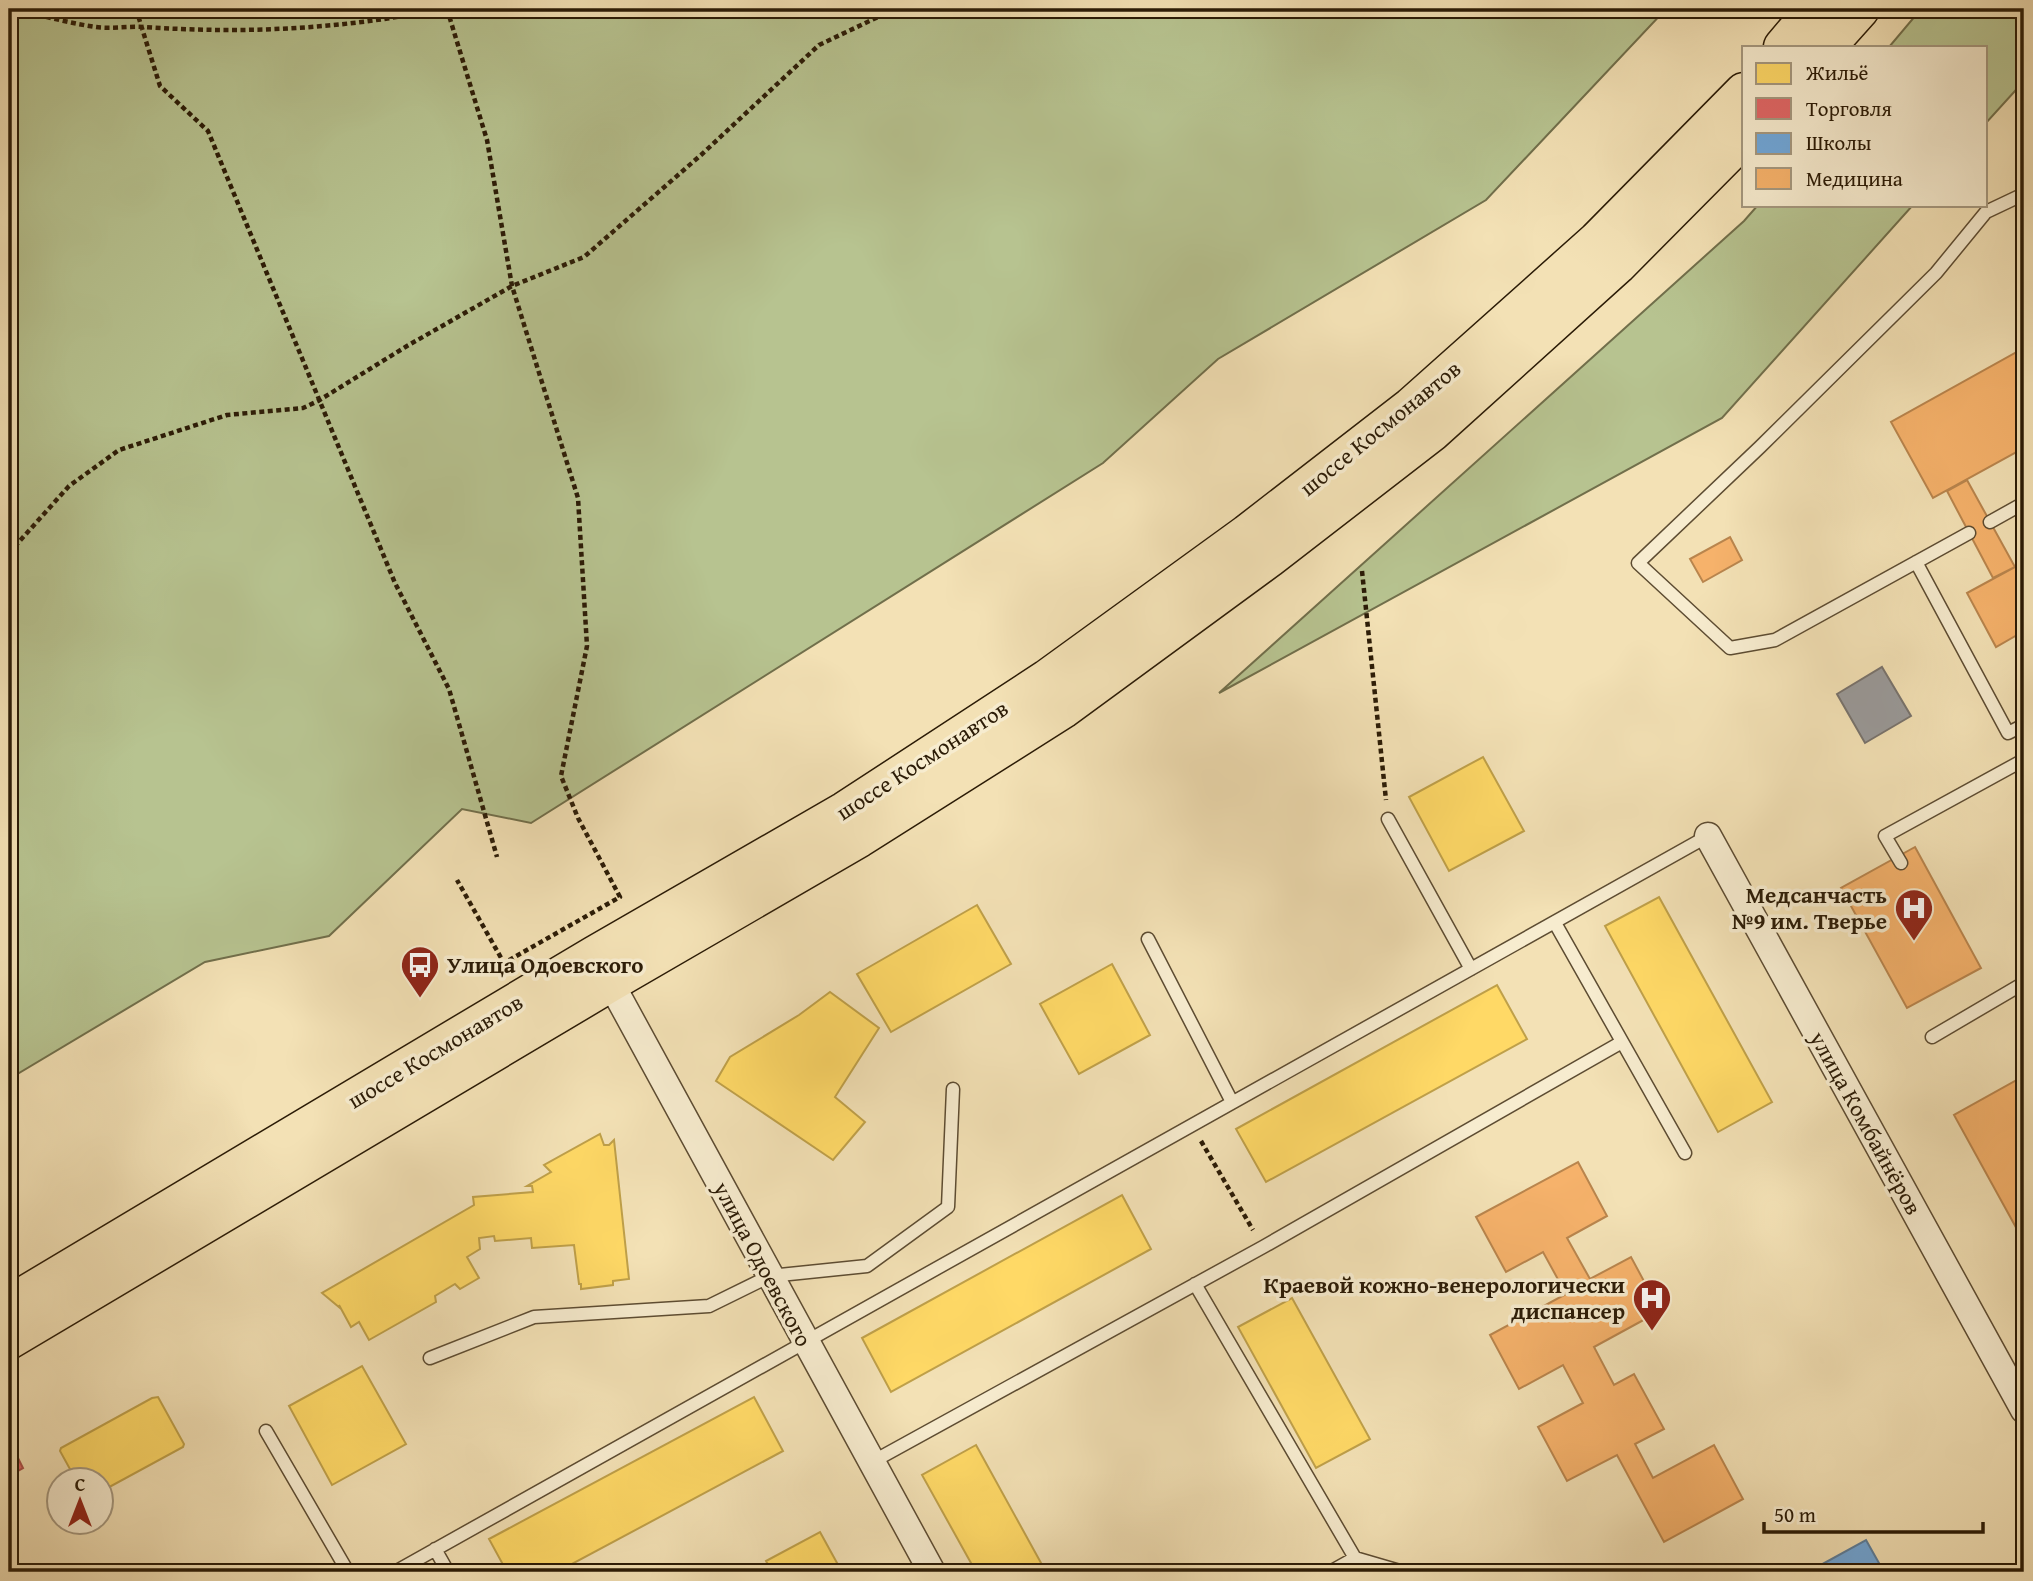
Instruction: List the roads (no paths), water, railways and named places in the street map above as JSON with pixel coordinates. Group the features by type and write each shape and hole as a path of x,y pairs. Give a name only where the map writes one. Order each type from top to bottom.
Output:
{"main road":[{"path":"1784,46 1815,9"},
{"path":"1827,46 1860,9"},
{"name":"шоссе Космонавтов","path":"9,1340 603,969 1046,680 1247,534 1422,398 1597,241 1742,94"},
{"name":"шоссе Космонавтов","path":"9,1305 603,969 859,838 1063,709 1269,558 1432,432 1617,265 1742,139"}],"street":[{"name":"улица Комбайнёров","path":"1708,836 2024,1410"},
{"name":"улица Одоевского","path":"603,969 932,1572"}],"lane":[{"path":"1969,533 1776,640 1730,648 1638,563 1936,273 1986,212 2024,194"},
{"path":"1990,522 2024,503"},
{"path":"1916,562 2008,733 2024,725"},
{"path":"1901,863 1885,836 2020,762 2024,770"},
{"path":"1388,819 1471,969"},
{"path":"395,1572 1708,836"},
{"path":"1555,923 1685,1153"},
{"path":"1148,939 1232,1102"},
{"path":"1932,1037 2024,983"},
{"path":"872,1462 1263,1247 1622,1042"},
{"path":"430,1358 534,1317 709,1306 770,1276 867,1266 948,1207 953,1089"},
{"path":"1195,1284 1355,1558 1404,1572"},
{"path":"266,1431 348,1572"},
{"path":"435,1549 448,1572"},
{"path":"1330,1572 1355,1558"}],"place":[{"name":"Медсанчасть №9 им. Тверье","path":"1914,942"},
{"name":"Улица Одоевского","path":"420,999"},
{"name":"Краевой кожно-венерологически диспансер","path":"1652,1332"}]}
